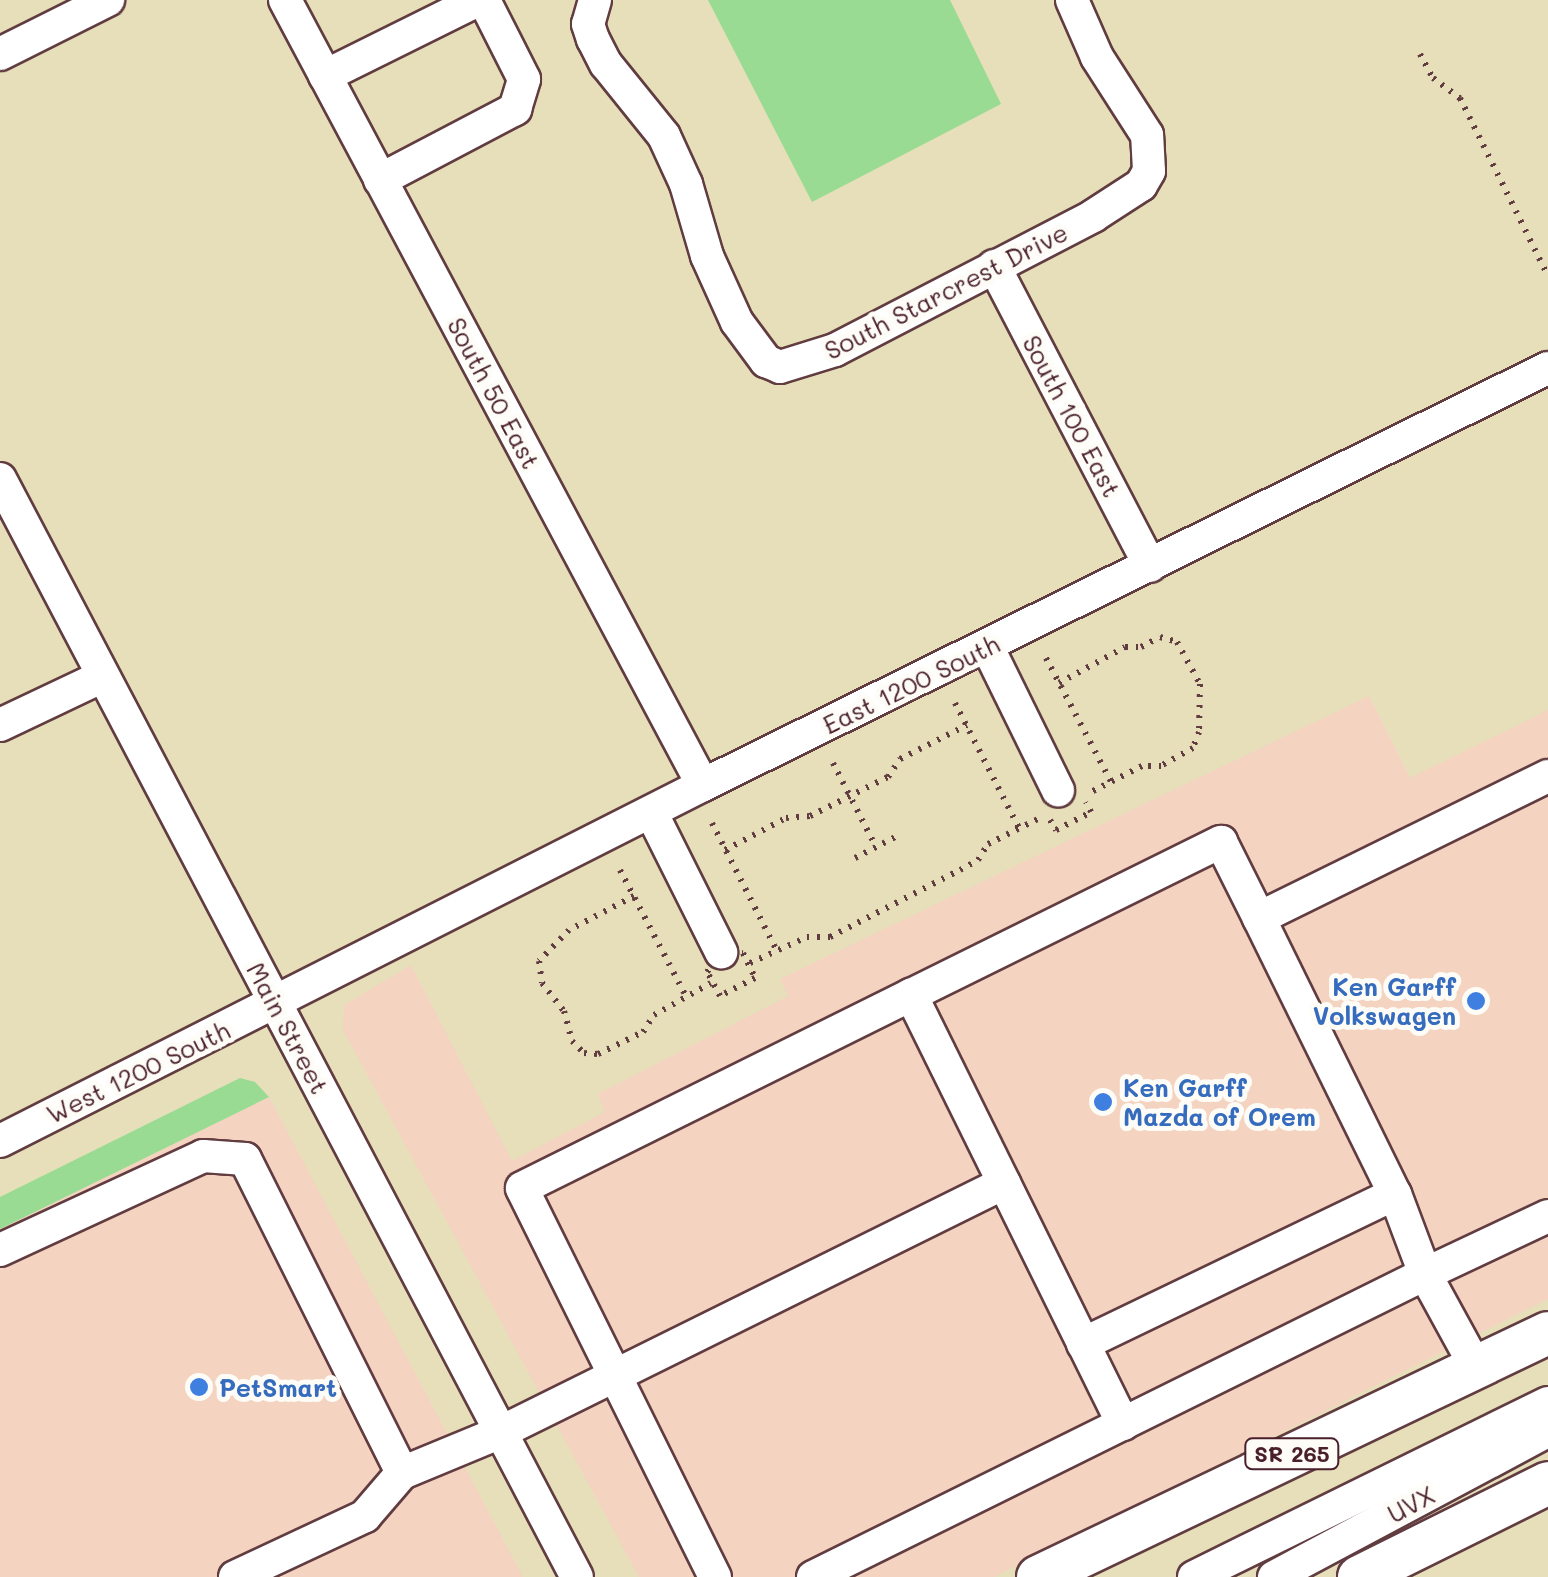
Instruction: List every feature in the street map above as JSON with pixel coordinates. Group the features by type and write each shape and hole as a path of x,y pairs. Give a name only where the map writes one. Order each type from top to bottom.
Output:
{"main road":[{"name":"SR 265","path":"1038,1577 1548,1332"},
{"path":"1360,1577 1548,1483"}],"street":[{"path":"0,54 108,0"},
{"name":"South 50 East","path":"285,0 703,786"},
{"path":"325,76 481,0 524,79 515,110 380,180"},
{"name":"South Starcrest Drive","path":"595,0 588,24 592,39 606,64 664,136 686,184 714,272 738,322 766,360 780,367 797,365 835,350 1129,195 1149,171 1147,135 1097,57 1072,0"},
{"name":"South 100 East","path":"994,266 1150,566"},
{"name":"East 1200 South","path":"275,1004 703,786 1548,368"},
{"name":"Main Street","path":"4,496 104,676 577,1577"},
{"path":"987,646 1073,791"},
{"path":"0,725 104,676"},
{"path":"1259,918 1548,776"},
{"path":"651,812 727,966"},
{"path":"715,1577 522,1188 1221,842 1395,1194 1425,1274 1476,1367"},
{"path":"911,996 1122,1424"},
{"name":"West 1200 South","path":"0,1141 275,1004"},
{"path":"0,1250 203,1156 245,1159 402,1473"},
{"path":"236,1577 365,1516 402,1473 501,1432 1004,1183"},
{"path":"1084,1344 1395,1194"},
{"path":"813,1577 1548,1216"},
{"path":"1194,1577 1548,1402"},
{"name":"UVX","path":"1274,1577 1548,1431"}],"path":[{"path":"1420,54 1433,78 1460,98 1548,276"},
{"path":"634,896 569,930 539,961 542,982 564,1011 572,1041 584,1052 598,1054 643,1032 654,1016 727,966 807,937 830,937 978,860 988,844 1047,814 1056,830 1091,812 1073,791 1111,782 1142,766 1161,766 1193,748 1200,732 1200,684 1177,642 1160,637 1141,646 1125,646 1059,682"},
{"path":"1046,658 1111,782"},
{"path":"955,702 1019,828"},
{"path":"725,850 786,818 810,816 888,778 900,759 966,725"},
{"path":"832,763 876,847"},
{"path":"712,824 776,949"},
{"path":"854,858 899,835"},
{"path":"620,870 686,996"}],"shaded area":[{"path":"1369,696 1410,778 1548,710 1548,1299 994,1577 639,1577 343,1030 344,1005 411,965 512,1161 605,1112 598,1094 788,996 780,979"},
{"path":"269,1097 523,1577 0,1577 0,1229"}],"green space":[{"path":"708,0 950,0 1001,104 812,202"},
{"path":"240,1078 255,1082 269,1097 0,1229 0,1197"}],"place":[{"name":"Ken Garff Volkswagen","path":"1476,1001"},
{"name":"Ken Garff Mazda of Orem","path":"1103,1102"},
{"name":"PetSmart","path":"199,1387"}]}
